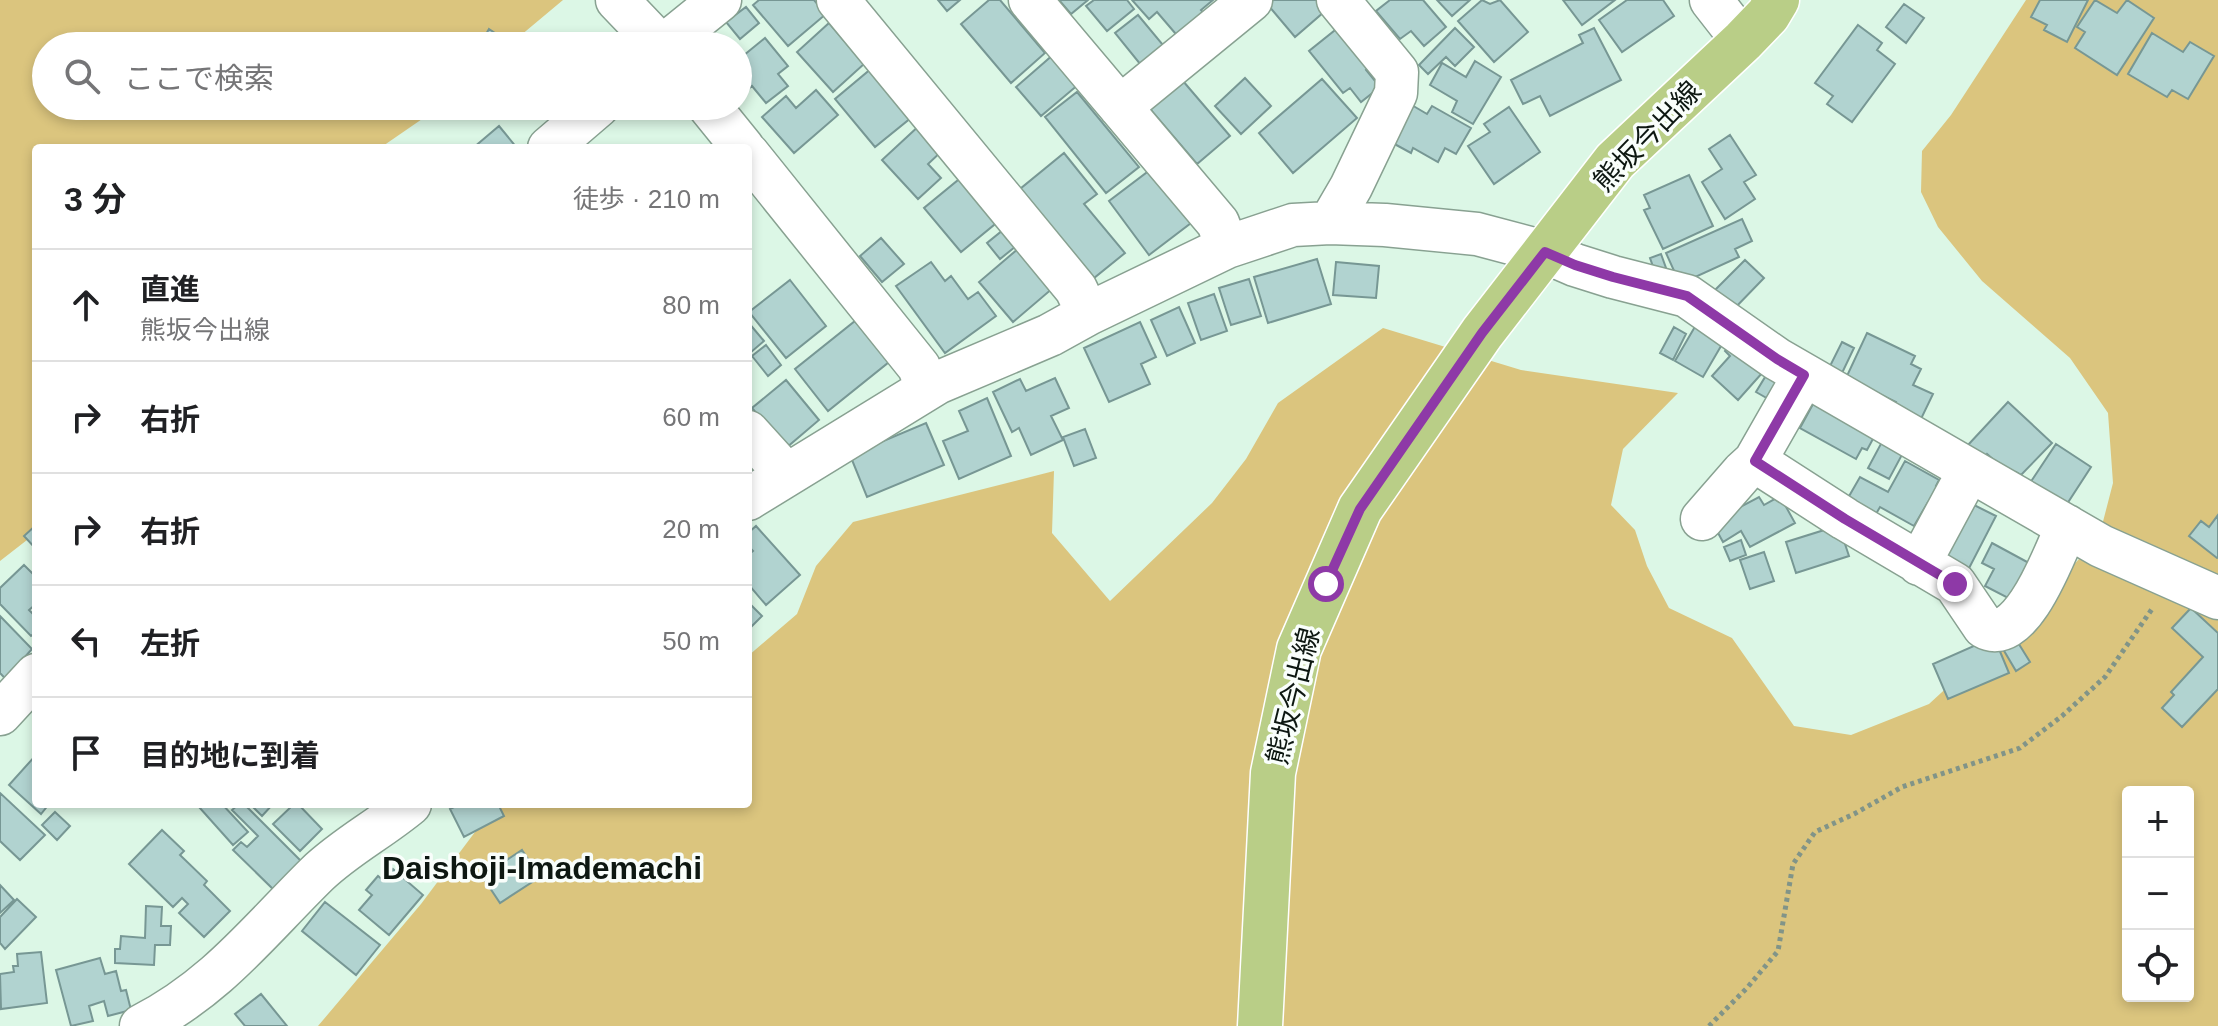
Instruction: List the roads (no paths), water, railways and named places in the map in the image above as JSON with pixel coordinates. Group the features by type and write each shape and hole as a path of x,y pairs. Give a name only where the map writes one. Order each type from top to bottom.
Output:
{"main road":[{"name":"熊坂今出線","path":"1264,1024 1273,773 1299,649 1360,509 1482,333 1615,161 1743,41 1768,15 1777,0"}],"street":[{"path":"617,0 648,32"},
{"path":"680,32 720,0"},
{"path":"838,0 1076,289 1088,314"},
{"path":"1030,0 1218,223 1227,247"},
{"path":"1120,107 1251,0"},
{"path":"1330,223 1390,106 1397,82 1397,72 1338,0"},
{"path":"1711,0 1743,41"},
{"path":"554,144 582,120"},
{"path":"720,120 740,144"},
{"path":"752,159 919,367 927,389"},
{"path":"752,497 927,389 1050,335 1227,247 1293,225 1330,223 1477,234 1687,296 1777,359 1969,471 2101,546 2218,598"},
{"path":"1702,519 1755,461 1804,375"},
{"path":"752,436 787,475"},
{"path":"1755,461 1955,584 1984,627 1991,631 2015,620 2031,604 2067,526"},
{"path":"1919,564 1969,471"},
{"path":"0,714 32,679"},
{"path":"141,1026 208,984 249,947 336,856 401,808"}],"district":[{"name":"Daishoji-Imademachi","path":"542,868"}]}
